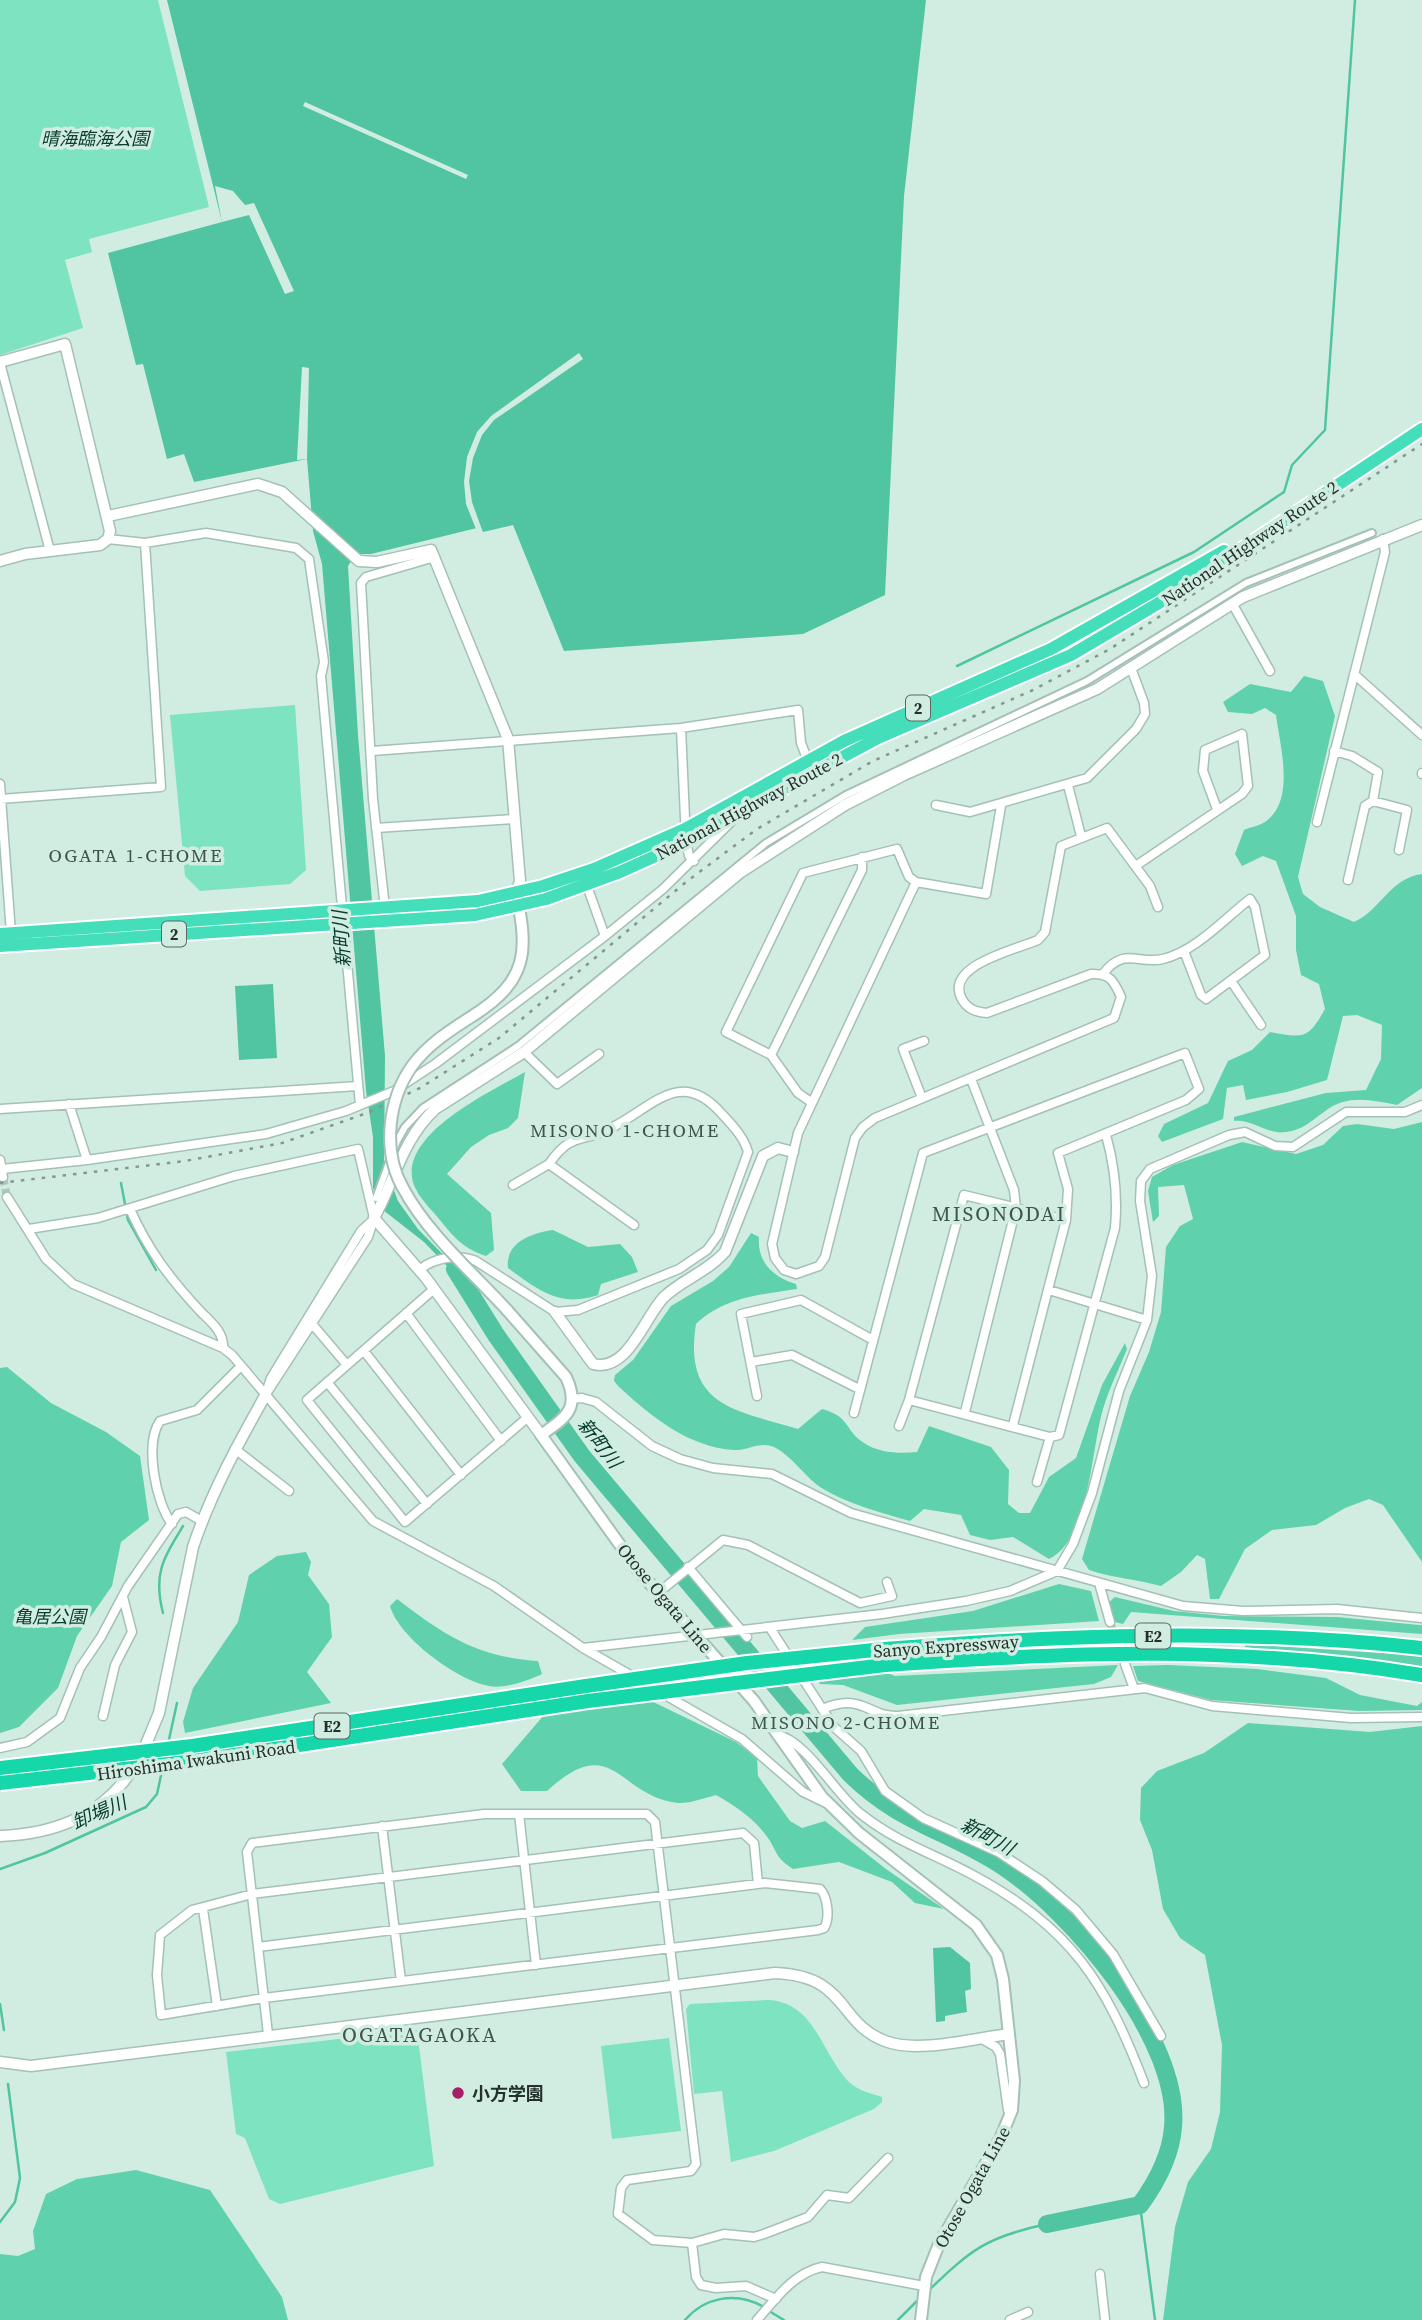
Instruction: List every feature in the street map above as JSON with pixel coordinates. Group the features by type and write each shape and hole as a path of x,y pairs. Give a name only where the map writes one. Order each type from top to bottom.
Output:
{"highway":[{"name":"National Highway Route 2","path":"518,900 587,886 685,835 844,741 1040,654 1169,585 1422,419"},
{"name":"National Highway Route 2","path":"0,946 381,913 475,915 518,900 741,812 878,738 1071,655 1169,597 1422,429"},
{"name":"National Highway Route 2","path":"5,933 345,918"},
{"name":"Sanyo Expressway","path":"474,1712 488,1702 695,1669 884,1649 1064,1638 1216,1635 1335,1640 1422,1648"},
{"name":"Sanyo Expressway","path":"474,1712 516,1713 672,1689 886,1665 1093,1653 1274,1655 1422,1675"},
{"name":"Hiroshima Iwakuni Road","path":"0,1768 474,1712"},
{"name":"Hiroshima Iwakuni Road","path":"0,1783 195,1761 474,1712"}],"main road":[{"path":"518,900 522,954 517,973 503,994 449,1031 412,1066 399,1089 393,1112 391,1154 396,1172 416,1210 566,1377 572,1399 567,1416 543,1434"},
{"name":"Otose Ogata Line","path":"543,1434 661,1591 754,1701 829,1804 985,1934 1000,1967 1014,2095 1010,2117 1001,2137 951,2219 924,2286 921,2320"}],"street":[{"path":"50,551 0,362 65,344 108,516 108,539"},
{"path":"108,516 246,486 267,485 282,492 351,556 371,562 430,550 508,738 520,881 518,900"},
{"path":"0,1836 28,1835 76,1821 119,1789 136,1764 159,1713 193,1547 202,1521 235,1449 266,1394 368,1237 405,1144 424,1119 435,1109 524,1052 699,905 788,839 904,775 1031,721 1131,668 1232,603 1422,524"},
{"path":"0,561 100,545 108,539 145,543 206,533 296,548 309,559 324,662 321,676 345,918 358,1086 363,1104"},
{"path":"376,1198 397,1141 423,1108 518,1046 713,883 766,843 845,795 1087,681 1246,583 1372,533"},
{"path":"1317,822 1385,552 1382,539"},
{"path":"1,799 162,788 145,543"},
{"path":"381,913 361,583 366,577 435,557"},
{"path":"1232,603 1270,671"},
{"path":"936,806 970,812 1001,806 1068,785 1096,771 1136,729 1145,714 1144,703 1131,668"},
{"path":"1354,674 1422,735"},
{"path":"372,751 508,738 681,727 798,710 801,743 807,761"},
{"path":"681,727 685,835 689,856 694,861"},
{"path":"1137,865 1217,809 1248,786 1242,734 1205,750 1203,771 1217,809"},
{"path":"1334,751 1352,757 1378,772 1373,801"},
{"path":"0,784 5,933"},
{"path":"1068,785 1081,836"},
{"path":"1348,880 1365,806 1373,801 1407,810 1399,850"},
{"path":"811,1101 798,1093 771,1055 726,1032 803,873 897,849 909,877 916,882 986,894 1001,806"},
{"path":"2,1169 87,1160 266,1134 363,1104 394,1091 435,1064 605,936 694,861 741,812"},
{"path":"376,828 515,819"},
{"path":"916,882 811,1101 793,1152 772,1244 775,1258 784,1270 796,1274 808,1272 825,1257 856,1139 863,1127 875,1118 1114,1018 1121,997 1110,977 1103,974 1091,974 987,1013 977,1013 966,1005 959,994 962,975 969,969 1038,940 1045,932 1061,846 1107,828 1137,865 1158,907"},
{"path":"771,1055 863,870 862,857"},
{"path":"587,886 605,936"},
{"path":"1103,974 1109,965 1129,956 1161,960 1184,951 1250,899 1255,907 1265,956 1206,999 1201,995 1184,951"},
{"path":"1231,981 1261,1025"},
{"path":"922,1098 903,1049 924,1041"},
{"path":"524,1052 557,1084 599,1054"},
{"path":"854,1413 923,1153 1185,1053 1199,1089 1186,1100 1107,1135 1058,1153 1068,1189 1066,1220 1013,1425"},
{"path":"965,1412 1016,1208 1014,1190 971,1079"},
{"path":"0,1109 358,1086"},
{"path":"513,1185 549,1164 568,1141 603,1132 628,1116 684,1090 707,1098 745,1143 748,1152 718,1235 695,1260 578,1310 555,1312"},
{"path":"69,1104 87,1160"},
{"path":"583,1648 742,1633 966,1601 1010,1591 1057,1571 1073,1544 1092,1493 1119,1391 1147,1320 1152,1276 1140,1201 1141,1181 1150,1168 1229,1135 1245,1132 1275,1146 1293,1147 1346,1112 1405,1112 1422,1105"},
{"path":"909,1399 1050,1437 1059,1435 1115,1228 1118,1199 1107,1135"},
{"path":"422,1268 462,1255 476,1261 555,1312 593,1364 601,1366 617,1359 666,1296 706,1270 725,1252 764,1156 778,1148 793,1152"},
{"path":"29,1229 98,1219 234,1176 358,1149 376,1214 422,1268 434,1289 527,1418 543,1434"},
{"path":"549,1164 634,1226"},
{"path":"899,1426 909,1399 964,1195 1066,1220"},
{"path":"7,1197 46,1259 73,1284 223,1348 266,1394 373,1521 494,1586 583,1648 743,1739 803,1792 829,1804"},
{"path":"131,1209 144,1240 169,1278 218,1328 223,1348"},
{"path":"266,1394 278,1366 361,1231 376,1214"},
{"path":"434,1289 307,1400 405,1522 527,1418"},
{"path":"1049,1290 1147,1320"},
{"path":"757,1396 741,1314 801,1300 873,1340"},
{"path":"407,1313 500,1441"},
{"path":"313,1325 347,1365"},
{"path":"364,1351 461,1475"},
{"path":"751,1362 792,1355 859,1390"},
{"path":"172,1524 163,1514 151,1450 156,1426 160,1422 197,1410 241,1366"},
{"path":"327,1382 427,1504"},
{"path":"572,1399 582,1398 596,1402 652,1446 680,1460 713,1468 772,1474 851,1513 1183,1606 1243,1611 1337,1608 1422,1618"},
{"path":"1037,1482 1050,1437"},
{"path":"235,1449 289,1491"},
{"path":"0,1748 27,1742 60,1718 80,1668 178,1514 186,1512 202,1521"},
{"path":"661,1591 716,1542 731,1540 748,1545 860,1603 892,1596 887,1582"},
{"path":"687,1568 742,1633"},
{"path":"1099,1583 1110,1622"},
{"path":"103,1716 115,1665 132,1632 123,1597"},
{"path":"769,1628 834,1727 861,1751 879,1785 898,1803 923,1818 998,1852 1042,1881 1076,1910 1113,1954 1161,2036"},
{"path":"1125,1664 1134,1689"},
{"path":"822,1709 852,1702 888,1716 898,1716 1134,1689 1155,1690 1212,1706 1351,1718 1422,1717"},
{"path":"777,1735 796,1743 844,1799 880,1828 916,1850 975,1876 1055,1932 1093,1975 1111,2004 1144,2083"},
{"path":"268,2034 247,1850 253,1842 484,1814 647,1814 655,1820 696,2167 691,2171 627,2180 621,2188 617,2210 653,2240 692,2244 724,2234 759,2236 808,2217 827,2195 846,2199 851,2196 888,2158"},
{"path":"519,1814 536,1965"},
{"path":"382,1826 401,1981"},
{"path":"258,1947 758,1884 820,1889 825,1896 826,1926 818,1930 264,1998 161,2015 157,1940 180,1917 192,1910 204,1909 252,1894 746,1833 754,1843 758,1884"},
{"path":"204,1909 217,2006"},
{"path":"0,2062 30,2066 675,1984 791,1973 827,1987 861,2025 884,2040 910,2046 1009,2034"},
{"path":"974,2039 990,2042 996,2047 1003,2061 1008,2118 1001,2137"},
{"path":"692,2244 696,2277 701,2285 716,2288 746,2286 775,2300"},
{"path":"759,2318 800,2276 822,2267 924,2286"},
{"path":"1100,2274 1105,2320"},
{"path":"1010,2320 1028,2312"}],"green space":[{"name":"晴海臨海公園","path":"0,0 158,0 209,207 89,239 92,252 65,260 83,328 0,355"},
{"path":"1304,676 1323,681 1335,716 1298,877 1303,894 1320,907 1354,922 1372,910 1402,881 1422,874 1422,1088 1397,1105 1359,1100 1341,1103 1292,1131 1273,1131 1247,1122 1234,1121 1234,1117 1326,1093 1366,1090 1381,1059 1382,1025 1357,1015 1343,1016 1327,1080 1246,1100 1243,1085 1227,1088 1223,1119 1162,1142 1158,1136 1164,1124 1208,1103 1228,1061 1252,1050 1270,1032 1297,1036 1304,1034 1314,1027 1325,1009 1319,984 1301,975 1296,950 1296,916 1276,861 1263,856 1242,866 1235,854 1244,830 1265,822 1275,813 1280,801 1284,772 1276,715 1265,708 1252,714 1228,712 1223,702 1250,684 1291,692"},
{"path":"295,705 306,870 290,884 200,891 185,876 170,715"},
{"path":"525,1072 518,1118 508,1128 489,1135 471,1147 447,1174 491,1213 494,1250 486,1256 457,1239 417,1192 412,1177 414,1160 422,1144 454,1114"},
{"path":"1422,1122 1422,1562 1383,1505 1369,1499 1345,1508 1316,1525 1272,1530 1245,1549 1219,1599 1210,1599 1205,1559 1197,1555 1181,1572 1161,1586 1089,1570 1082,1559 1130,1396 1149,1352 1161,1312 1166,1247 1180,1226 1193,1219 1184,1185 1158,1187 1159,1216 1153,1222 1148,1191 1152,1177 1173,1165 1242,1142 1296,1154 1323,1145 1343,1126 1357,1124 1394,1129"},
{"path":"553,1230 588,1247 620,1244 632,1257 638,1272 601,1284 598,1295 572,1299 550,1295 508,1268 508,1259 515,1245 522,1240"},
{"path":"751,1233 759,1237 761,1254 768,1267 780,1277 796,1284 797,1289 731,1303 696,1324 694,1351 697,1372 706,1388 718,1400 734,1409 798,1429 822,1409 831,1412 843,1420 864,1443 883,1451 917,1452 929,1426 991,1447 1009,1470 1008,1504 1019,1513 1030,1513 1049,1477 1076,1458 1102,1385 1125,1343 1127,1349 1103,1409 1081,1513 1063,1548 1049,1559 1013,1537 990,1540 970,1535 961,1515 924,1509 910,1521 864,1507 820,1487 784,1453 771,1446 734,1450 717,1448 686,1437 644,1409 619,1387 614,1381 615,1375 633,1360 671,1306 713,1281 729,1267"},
{"name":"亀居公園","path":"7,1367 51,1403 106,1432 140,1456 149,1520 121,1542 112,1586 77,1636 58,1688 19,1727 0,1733 0,1368"},
{"path":"306,1552 311,1562 308,1575 329,1604 332,1637 307,1672 331,1703 185,1733 183,1722 193,1688 238,1622 249,1575 277,1556"},
{"path":"1059,1584 1091,1591 1099,1621 899,1634 852,1640 865,1627 973,1611"},
{"path":"1115,1597 1174,1611 1224,1616 1337,1617 1422,1625 1422,1634 1131,1612 1123,1624 1115,1622 1108,1603"},
{"path":"397,1599 462,1642 497,1655 538,1661 542,1674 516,1684 495,1687 461,1675 431,1656 405,1631 390,1606"},
{"path":"1245,1644 1411,1655 1422,1657 1422,1667 1245,1647"},
{"path":"1118,1665 1111,1677 1094,1684 897,1705 843,1685 820,1684 818,1681 888,1673 895,1676"},
{"path":"1133,1666 1257,1669 1326,1678 1360,1695 1417,1706 1422,1702 1422,1710 1359,1711 1211,1700 1138,1681"},
{"path":"645,1698 736,1742 757,1758 758,1776 790,1821 802,1828 825,1821 886,1869 944,1909 915,1903 892,1882 839,1862 793,1869 778,1856 754,1822 716,1795 682,1803 658,1798 602,1766 587,1766 569,1774 547,1791 521,1791 502,1764 544,1715"},
{"path":"1248,1723 1370,1732 1422,1726 1422,2320 1163,2320 1175,2227 1188,2182 1211,2149 1220,2112 1222,2045 1205,1955 1180,1938 1163,1909 1152,1850 1140,1820 1141,1788 1157,1771 1204,1753"},
{"path":"768,2000 796,2009 815,2030 847,2080 859,2089 882,2097 882,2102 874,2109 774,2151 731,2162 722,2091 694,2094 686,2009 690,2004"},
{"path":"417,2030 434,2166 280,2204 269,2199 245,2138 236,2134 226,2052"},
{"path":"669,2038 681,2131 612,2139 601,2046"},
{"path":"136,2170 210,2190 282,2297 288,2320 0,2320 0,2254 18,2256 35,2249 33,2231 46,2194 77,2179"}],"shaded area":[{"path":"167,0 926,0 904,196 885,595 803,634 564,651 513,525 483,532 481,527 371,554 356,554 348,566 358,735 385,1056 384,1163 398,1201 418,1229 463,1275 468,1288 424,1242 383,1210 373,1188 373,1137 366,1091 322,564 313,531 307,459 194,482 184,454 167,459 143,364 136,365 108,253 222,222"},
{"path":"273,984 277,1058 239,1060 235,986"},
{"path":"950,1947 970,1963 971,1989 965,1991 967,2012 945,2016 945,2021 936,2022 933,1948"}],"pier":[{"path":"305,102 468,175 466,179 303,106"},
{"path":"215,186 233,191 245,205 254,203 294,291 285,294 249,215 222,222"},
{"path":"579,353 583,359 494,420 482,435 473,458 469,481 472,502 481,527 476,529 466,504 464,482 467,457 477,432 491,416"},
{"path":"302,367 309,368 307,459 297,460"}],"waterway":[{"path":"957,666 1194,552 1284,492 1292,465 1325,430 1355,0"},
{"path":"121,1183 128,1220 156,1270"},
{"name":"新町川","path":"455,1269 496,1335 582,1456 850,1774 887,1804 984,1855 1031,1888 1061,1915 1090,1947 1141,2019 1160,2056 1171,2093 1172,2137 1162,2168 1140,2205 1047,2224"},
{"name":"卸場川","path":"163,1613 159,1588 162,1567 183,1526"},
{"name":"卸場川","path":"168,1744 177,1703"},
{"name":"卸場川","path":"0,1869 45,1853 146,1807 157,1794 162,1771"},
{"name":"卸場川","path":"0,2004 4,2030"},
{"name":"卸場川","path":"0,2222 15,2202 20,2178 8,2084"},
{"name":"新町川","path":"1140,2205 1155,2320"},
{"path":"928,2291 981,2247 1009,2234 1047,2224"},
{"path":"898,2320 920,2298"},
{"path":"685,2320 702,2306 722,2299 743,2299 764,2307"},
{"path":"769,2311 784,2320"}],"tunnel":[{"path":"3,1177 7,1197"},
{"path":"1110,1622 1123,1658"}],"railway":[{"path":"0,1183 185,1161 282,1143 367,1113 420,1088 499,1038 686,882 757,829 873,761 1033,690 1110,649 1422,444"}],"place":[{"name":"小方学園","path":"458,2093"}],"district":[{"name":"OGATA 1-CHOME","path":"136,855"},
{"name":"MISONO 1-CHOME","path":"625,1130"},
{"name":"MISONODAI","path":"999,1213"},
{"name":"MISONO 2-CHOME","path":"846,1722"},
{"name":"OGATAGAOKA","path":"420,2034"}]}
